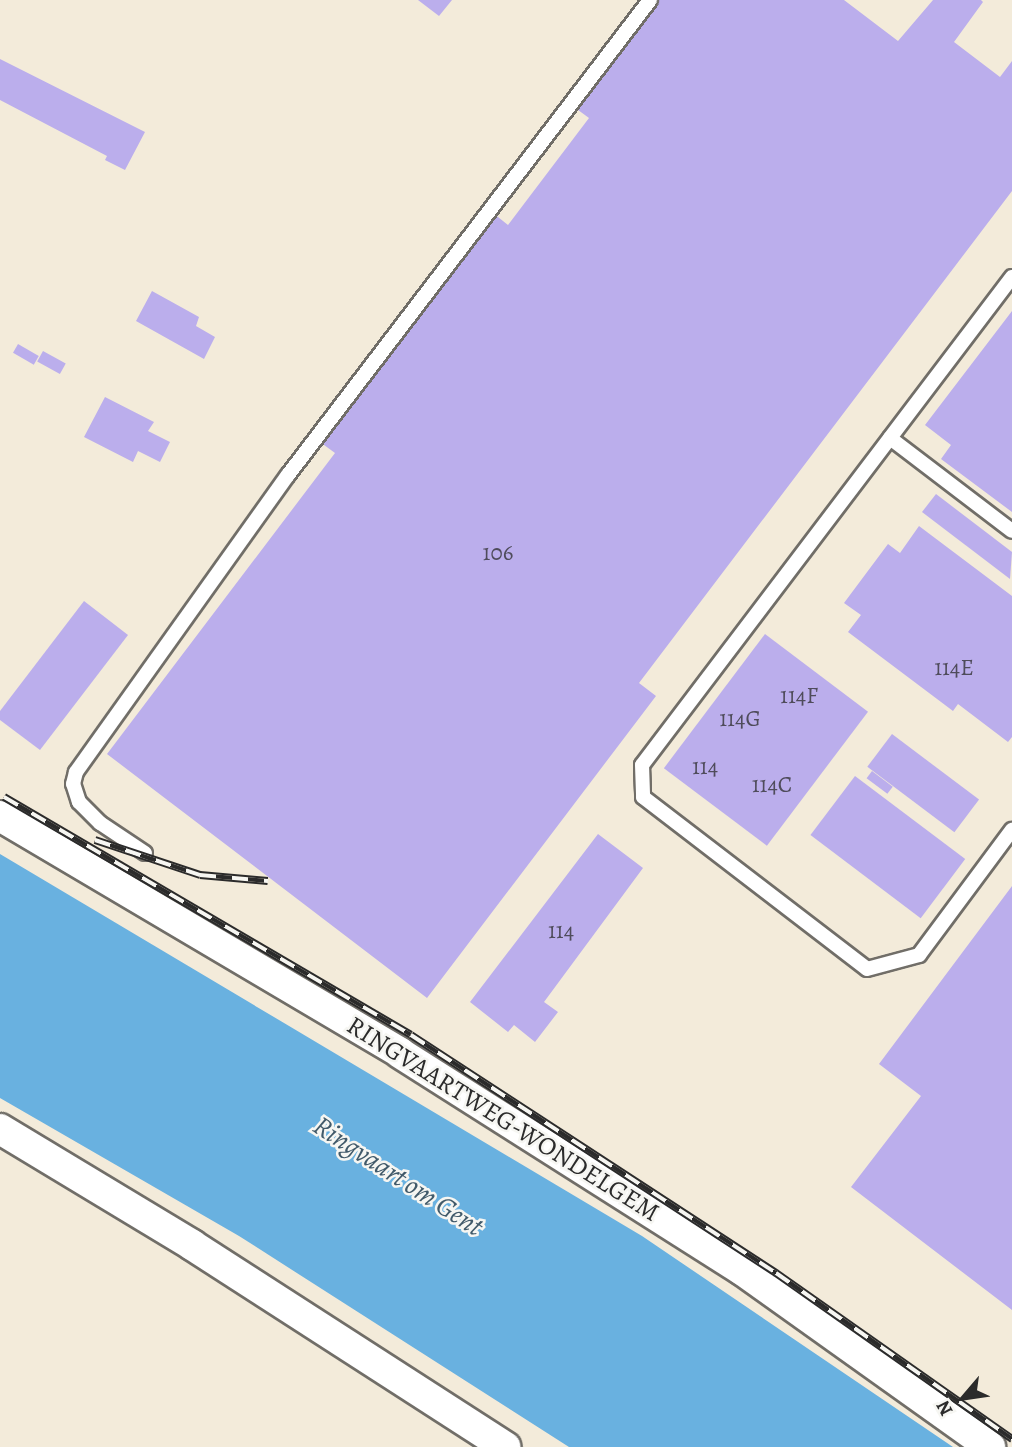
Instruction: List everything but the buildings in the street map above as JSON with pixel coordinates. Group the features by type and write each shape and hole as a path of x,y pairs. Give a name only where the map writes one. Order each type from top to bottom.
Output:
{"street":[{"name":"RINGVAARTWEG-WONDELGEM","path":"0,817 400,1052 720,1255 990,1447"},
{"path":"0,1129 204,1253 505,1447"}],"lane":[{"path":"145,853 100,823 79,802 73,784 76,772 288,475 650,0"},
{"path":"1012,277 642,765 643,796 867,969 919,955 1012,830"},
{"path":"890,438 1012,531"}],"water":[{"name":"Ringvaart om Gent","path":"0,854 642,1236 953,1447 569,1447 239,1236 0,1098"}],"railway":[{"path":"4,797 411,1035 776,1273 1012,1439"},
{"path":"95,840 200,875 268,881"}]}
